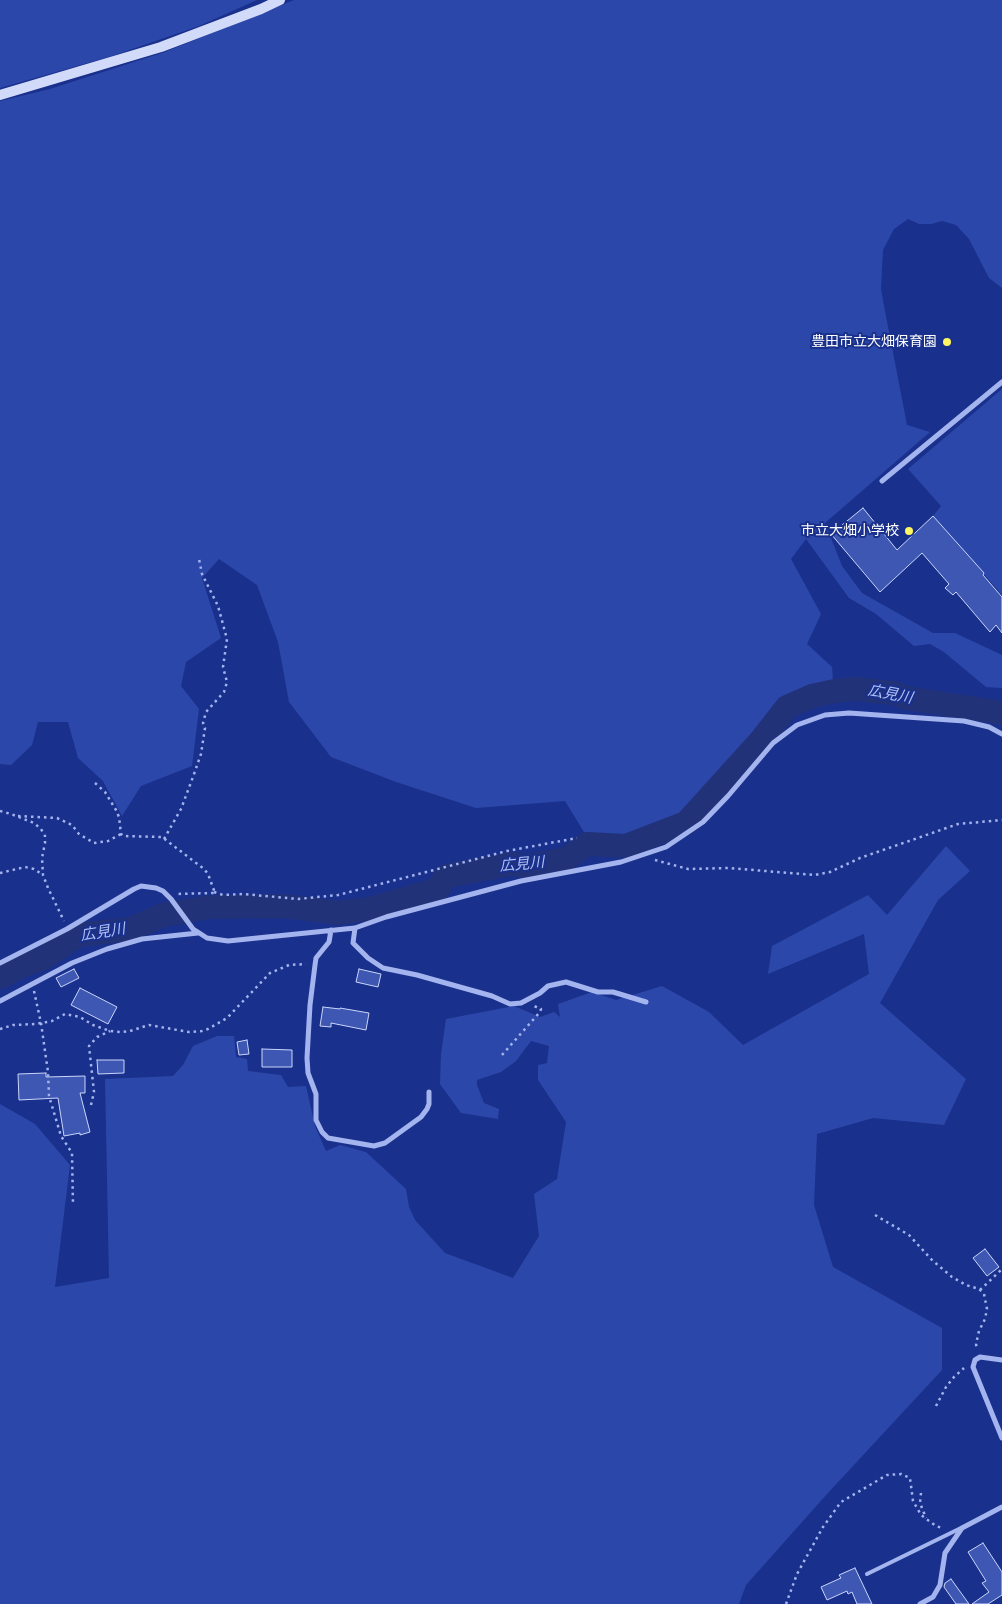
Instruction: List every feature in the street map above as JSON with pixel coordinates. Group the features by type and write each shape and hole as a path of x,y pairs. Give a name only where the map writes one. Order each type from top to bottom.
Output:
{"street":[{"path":"0,95 161,47 262,9 280,0"},
{"path":"882,481 1002,382"},
{"path":"0,963 67,929 142,886 156,888 170,897 196,931 207,938 228,941 354,928 386,917 521,881 621,862 666,847 703,822 773,743 797,725 825,716 849,713 964,721 989,727 1002,734"},
{"path":"354,928 353,942 368,958 383,968 464,988 492,996 510,1004 521,1003 540,993 548,986 566,982 598,992 613,992 646,1002"},
{"path":"331,930 329,942 316,958 314,965 307,1058 308,1073 316,1094 316,1120 322,1132 328,1138 374,1146 386,1143 428,1109 429,1092"},
{"path":"0,1001 72,963 107,949 142,940 196,931"},
{"path":"1002,1360 980,1357 975,1360 973,1367 1002,1438"},
{"path":"920,1604 933,1597 940,1585 945,1553 962,1528 1002,1507"}],"lane":[{"path":"867,1574 962,1528"}],"path":[{"path":"164,839 182,809 194,778 201,754 205,728 203,723 206,712 224,692 227,682 223,667 227,639 218,606 202,574 198,559"},
{"path":"95,783 105,792 116,810 119,817 120,834"},
{"path":"0,811 34,823 45,836 46,843 42,858 43,875 67,929"},
{"path":"17,816 58,818 72,825 79,834 94,843 108,841 120,834"},
{"path":"646,854 655,861 688,870 728,868 815,875 830,872 860,858 958,824 1002,820"},
{"path":"120,834 123,836 162,837 204,869 208,874 214,892"},
{"path":"170,897 214,892 223,895 242,894 298,899 338,896 507,851 577,838"},
{"path":"0,873 25,867 34,869 43,875"},
{"path":"91,1105 94,1092 89,1046 97,1037 110,1031 130,1030 149,1025 189,1032 208,1029 227,1018 270,973 289,965 300,963 314,965"},
{"path":"33,984 41,1023 50,1096 61,1136 72,1153 73,1205"},
{"path":"502,1055 540,1012 541,1009 537,1006 524,1006 521,1003"},
{"path":"0,1029 13,1025 52,1021 65,1014 72,1014 110,1031"},
{"path":"875,1214 909,1235 932,1260 952,1277 980,1290 984,1294 987,1310 976,1344 980,1357"},
{"path":"980,1290 1002,1269"},
{"path":"936,1406 946,1387 954,1377 965,1367 973,1367"},
{"path":"786,1604 797,1574 823,1527 841,1502 887,1474 900,1474 910,1478 912,1501 921,1515 936,1526 943,1528 951,1527 954,1531"},
{"path":"921,1493 920,1503 926,1519"}],"shaded area":[{"path":"0,0 257,0 199,26 112,56 0,88"},
{"path":"294,0 1002,0 1002,288 989,278 969,239 956,225 942,221 931,224 919,224 908,219 894,229 883,250 881,289 884,306 907,425 930,432 825,523 842,566 862,593 933,633 955,633 1002,655 1002,688 986,687 944,652 930,644 914,646 876,614 849,598 806,539 791,559 821,614 807,644 832,667 833,682 798,694 777,709 684,814 629,839 587,837 565,801 476,808 396,782 331,757 289,702 278,642 257,585 219,559 202,578 221,638 186,662 181,686 199,709 192,766 141,786 122,816 103,781 78,758 68,722 38,722 32,745 11,765 0,764 0,101 50,89 165,52"},
{"path":"1002,389 1002,595 933,516 941,506 908,469"},
{"path":"946,846 970,871 938,900 880,1003 966,1079 944,1125 873,1118 817,1134 814,1205 833,1267 942,1328 942,1370 746,1585 739,1604 0,1604 0,1104 35,1124 70,1165 55,1287 109,1278 105,1079 173,1076 183,1065 193,1046 217,1036 234,1036 236,1057 247,1059 248,1071 281,1075 288,1087 306,1086 315,1126 326,1151 340,1145 366,1152 406,1189 409,1207 415,1220 445,1253 513,1278 539,1236 534,1194 557,1179 566,1122 538,1080 538,1065 547,1063 549,1046 531,1041 516,1061 501,1072 477,1080 484,1103 499,1109 498,1119 461,1113 440,1084 441,1054 446,1019 514,1006 540,1017 554,1012 560,1017 558,1004 592,992 616,1000 662,986 709,1012 743,1045 869,974 864,934 768,974 772,946 868,895 887,915"}],"building":[{"path":"863,508 897,550 933,516 984,573 983,575 1002,597 1002,633 996,625 990,632 956,592 953,595 945,588 949,584 922,553 880,592 831,534"},
{"path":"74,969 79,978 61,987 56,978"},
{"path":"359,969 381,974 378,987 356,982"},
{"path":"80,988 117,1007 108,1024 71,1005"},
{"path":"323,1007 369,1013 366,1030 331,1023 331,1027 320,1026"},
{"path":"247,1040 249,1054 239,1055 237,1042"},
{"path":"262,1049 292,1050 292,1067 262,1067"},
{"path":"97,1060 124,1060 124,1073 98,1074"},
{"path":"46,1073 46,1077 85,1076 85,1093 80,1093 90,1132 64,1136 58,1098 19,1100 18,1074"},
{"path":"985,1249 999,1267 987,1276 973,1258"},
{"path":"983,1543 1002,1572 1002,1595 988,1604 972,1604 989,1592 982,1583 986,1581 968,1552"},
{"path":"855,1568 872,1604 857,1604 852,1592 848,1594 847,1591 827,1600 821,1587 841,1578 839,1575"},
{"path":"951,1579 969,1604 956,1604 944,1587 945,1583"}],"waterway":[{"name":"広見川","path":"0,977 23,965 42,959 79,935 131,929 163,915 210,907 284,906 338,913 370,909 438,889 446,876 511,864 528,866 567,859 587,844 626,846 686,823 762,739 787,707 812,696 854,689 894,693 906,698 1002,713"}],"place":[{"name":"豊田市立大畑保育園","path":"947,342"},
{"name":"市立大畑小学校","path":"909,531"}]}
